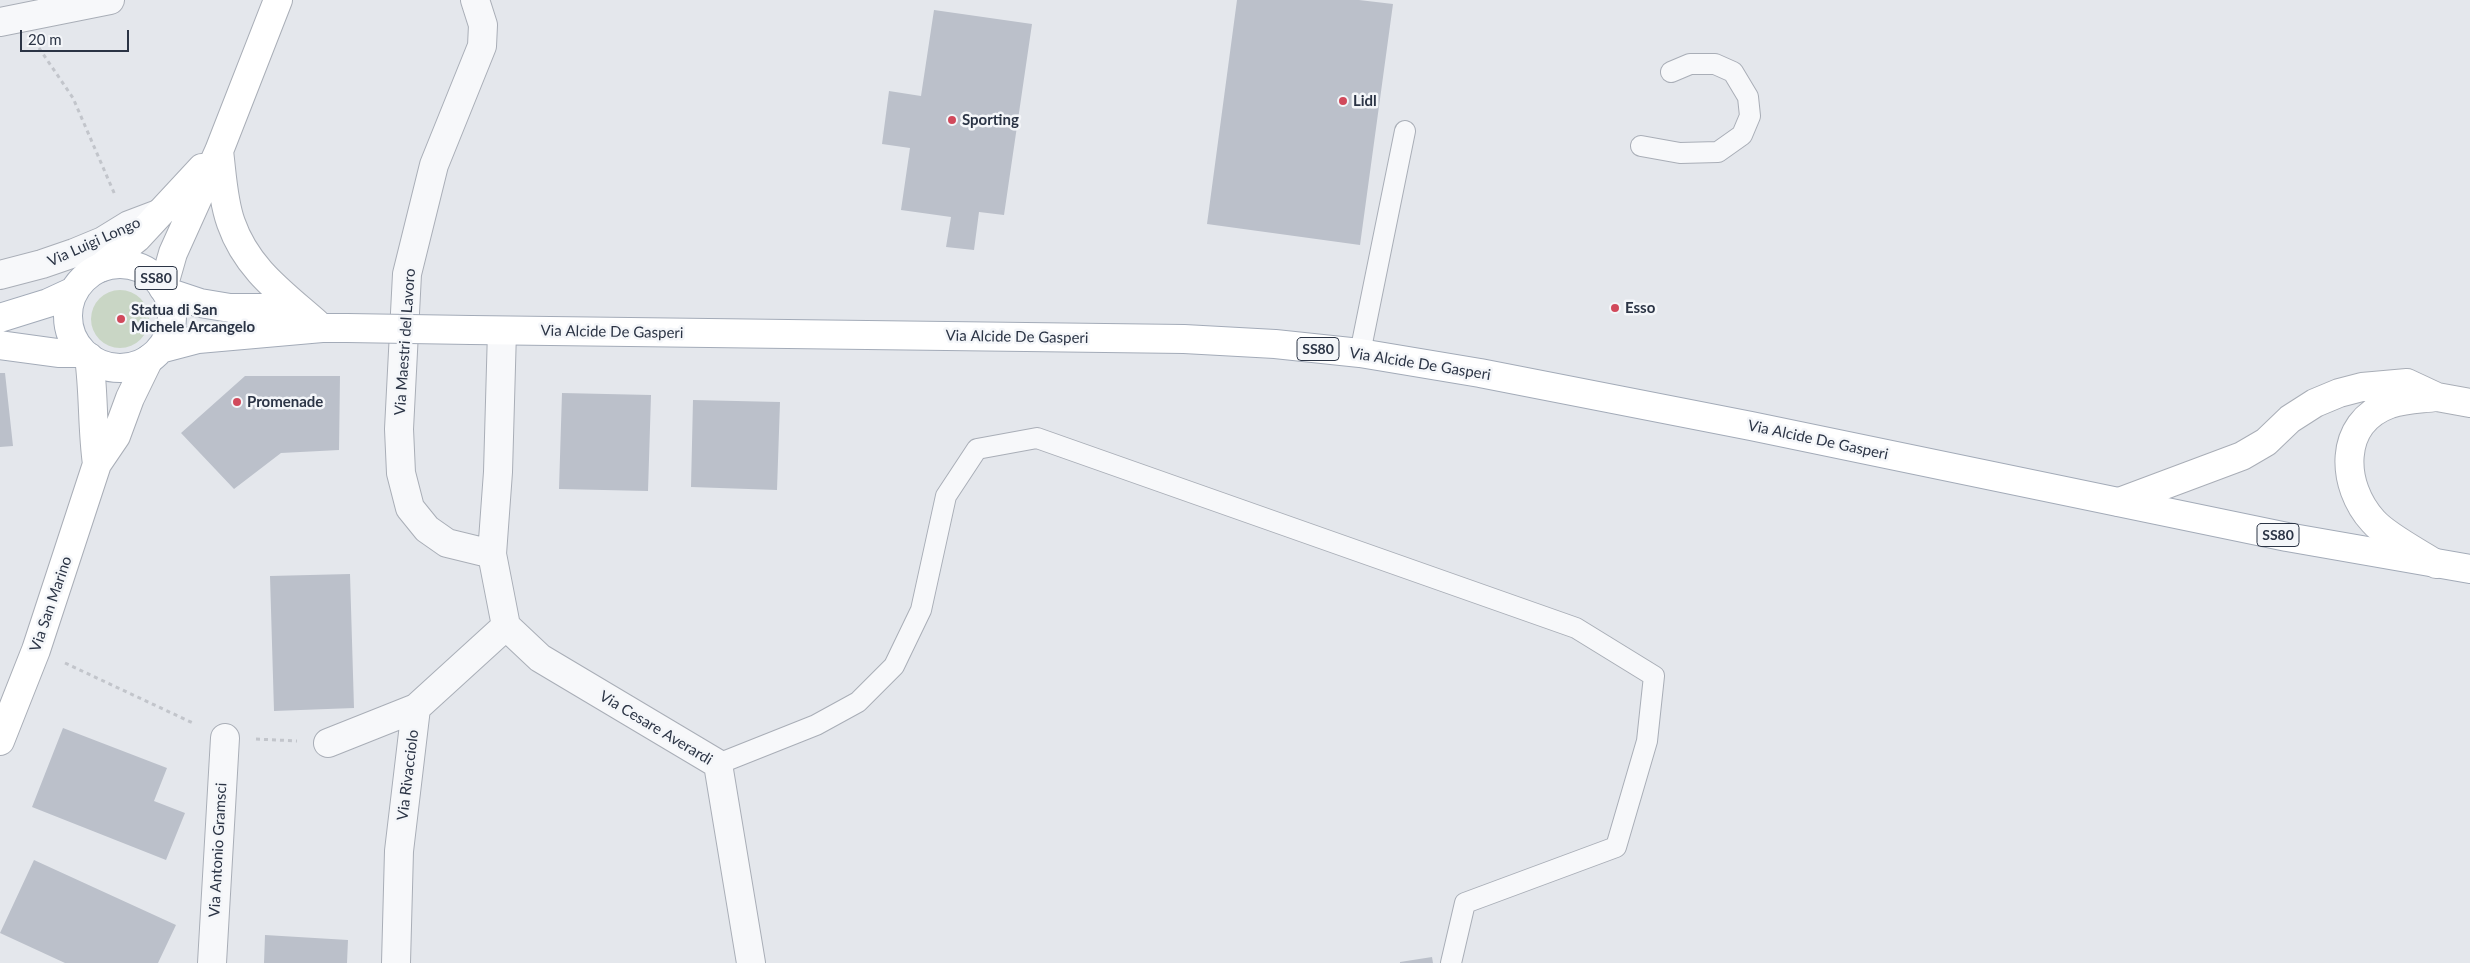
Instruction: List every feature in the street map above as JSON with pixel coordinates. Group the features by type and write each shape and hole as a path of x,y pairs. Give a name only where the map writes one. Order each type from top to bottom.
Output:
{"main road":[{"path":"165,290 173,254 218,150 278,0"},
{"path":"100,268 137,238 218,150"},
{"path":"218,150 230,221 241,246 261,276 335,328"},
{"name":"SS80","path":"0,318 48,303 74,291 84,277 100,268 115,264 130,265 146,270 158,280 165,290 172,307 172,322 168,336 155,354 137,365 122,368 108,367 86,355 0,345"},
{"name":"Via Alcide De Gasperi","path":"165,290 200,303 230,308 273,308 335,328"},
{"path":"74,291 69,302 68,324 76,345 86,355"},
{"name":"Via Alcide De Gasperi","path":"155,354 198,339 335,328 1184,339 1275,344 1360,353 1577,392 2286,537 2438,565 2470,569"},
{"name":"Via San Marino","path":"0,742 36,650 98,464 116,436 130,398 155,354"},
{"name":"Via San Marino","path":"86,355 92,378 93,433 98,464"},
{"path":"2119,502 2242,456 2266,442 2290,419 2314,404 2339,393 2362,387 2407,383 2437,397 2470,403"},
{"path":"2437,397 2389,405 2375,413 2362,424 2353,437 2349,457 2353,490 2361,507 2375,524 2438,565"}],"street":[{"path":"6,26 110,0"},
{"name":"Via Maestri del Lavoro","path":"475,0 483,25 482,46 434,165 407,274 399,429 401,473 410,508 427,528 447,543 492,554"},
{"name":"Via Luigi Longo","path":"0,275 74,253 102,241 129,225 158,214"},
{"path":"502,331 498,472 492,554 506,626"},
{"name":"Via Rivacciolo","path":"396,963 399,851 416,708 506,626"},
{"name":"Via Cesare Averardi","path":"506,626 540,658 718,764 751,963"},
{"path":"328,743 416,708"},
{"name":"Via Antonio Gramsci","path":"212,963 225,738"}],"lane":[{"path":"1640,146 1680,153 1718,152 1742,135 1750,116 1748,97 1733,72 1715,64 1690,64 1672,72"},
{"path":"1360,353 1405,131"},
{"path":"718,764 816,724 858,702 894,666 921,610 946,496 977,449 1037,438 1576,628 1654,676 1647,741 1616,847 1465,903 1451,963"}],"path":[{"path":"6,26 72,98 129,225"},
{"path":"36,650 225,738 328,743"}],"green space":[{"path":"114,290 126,290 141,298 149,313 149,325 141,340 126,348 114,348 99,340 91,325 91,313 99,298"}],"building":[{"path":"1237,0 1359,0 1393,4 1360,245 1207,224"},
{"name":"Sporting","path":"934,10 1032,24 1004,215 979,212 974,250 946,247 951,217 901,210 910,148 882,144 889,91 921,96"},
{"path":"0,373 5,373 13,446 0,447"},
{"path":"245,376 340,376 339,450 281,453 234,489 181,433"},
{"path":"562,393 651,395 648,491 559,489"},
{"path":"693,400 780,402 777,490 691,487"},
{"path":"350,574 354,708 274,711 270,576"},
{"path":"63,728 167,768 154,801 185,813 166,860 32,807"},
{"path":"34,860 176,925 158,963 65,963 0,933"},
{"path":"265,935 348,940 347,963 264,963"},
{"path":"1432,957 1433,963 1400,963 1400,962"}],"place":[{"name":"Lidl","path":"1343,101"},
{"name":"Sporting","path":"952,120"},
{"name":"Esso","path":"1615,308"},
{"name":"Statua di San Michele Arcangelo","path":"121,319"},
{"name":"Promenade","path":"237,402"}]}
